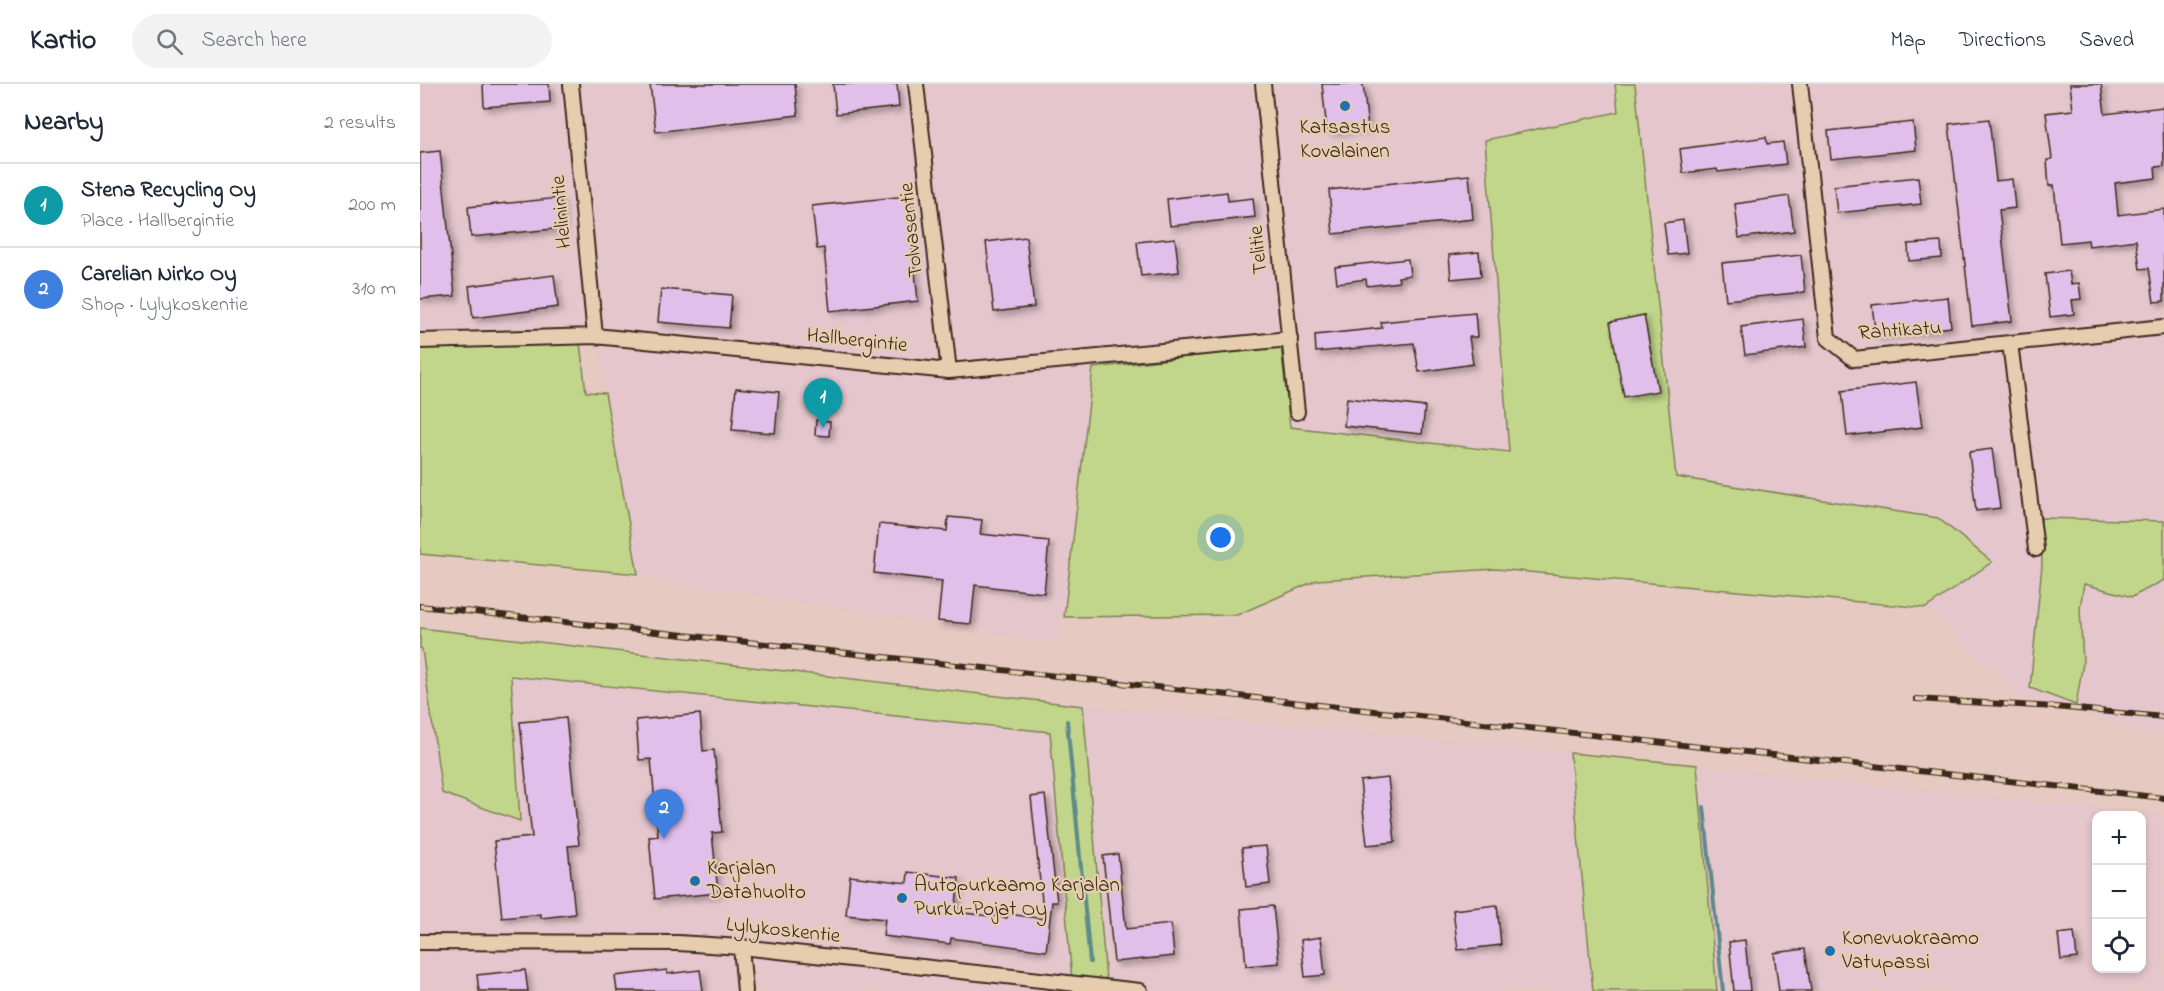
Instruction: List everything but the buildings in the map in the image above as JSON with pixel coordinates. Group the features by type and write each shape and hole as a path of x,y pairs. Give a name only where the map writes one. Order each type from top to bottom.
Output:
{"street":[{"name":"Helinintie","path":"571,84 595,336"},
{"name":"Tolvasentie","path":"916,84 949,371"},
{"name":"Telitie","path":"1263,84 1297,412"},
{"name":"Rahtikatu","path":"1800,84 1828,338 1854,359 2164,327"},
{"name":"Hallbergintie","path":"420,341 595,336 949,371 1290,339"},
{"path":"2010,343 2036,549"},
{"name":"Lylykoskentie","path":"420,942 678,943 741,947 1140,991"},
{"path":"741,947 745,991"}],"shaded area":[{"path":"420,84 1615,84 1618,112 1485,140 1509,452 1290,427 1281,346 1093,368 1059,643 637,575 598,342 420,345"},
{"path":"1635,84 2164,84 2164,735 2024,698 1926,608 1991,562 1938,518 1676,477"},
{"path":"420,648 520,821 510,676 1050,732 1073,991 420,991"},
{"path":"1083,706 1570,753 1593,991 1107,991"},
{"path":"1697,766 2117,811 2092,811 2092,973 2146,973 2146,814 2164,816 2164,991 1717,991"}],"green space":[{"path":"1615,84 1635,84 1676,477 1938,518 1992,562 1926,608 1496,569 1317,580 1237,615 1064,617 1093,368 1281,346 1290,427 1509,452 1485,140 1618,112"},
{"path":"580,343 586,392 605,393 638,574 420,554 420,345"},
{"path":"2041,518 2164,521 2164,580 2132,597 2084,584 2080,608 2083,663 2076,705 2030,688 2042,565"},
{"path":"420,628 1083,706 1107,991 1073,991 1050,732 511,676 520,821 442,793 422,649 420,648"},
{"path":"1570,753 1697,765 1717,991 1593,991"}],"waterway":[{"path":"1067,721 1090,962"},
{"path":"1704,807 1723,991"}],"railway":[{"path":"420,606 2164,798"},
{"path":"1916,699 2055,707 2164,717"}],"place":[{"name":"Katsastus Kovalainen","path":"1345,106"},
{"name":"Stena Recycling Oy","path":"823,428"},
{"name":"Carelian Nirko Oy","path":"664,839"},
{"name":"Karjalan Datahuolto","path":"695,881"},
{"name":"Autopurkaamo Karjalan Purku-Pojat Oy","path":"902,898"},
{"name":"Konevuokraamo Vatupassi","path":"1830,951"}]}
